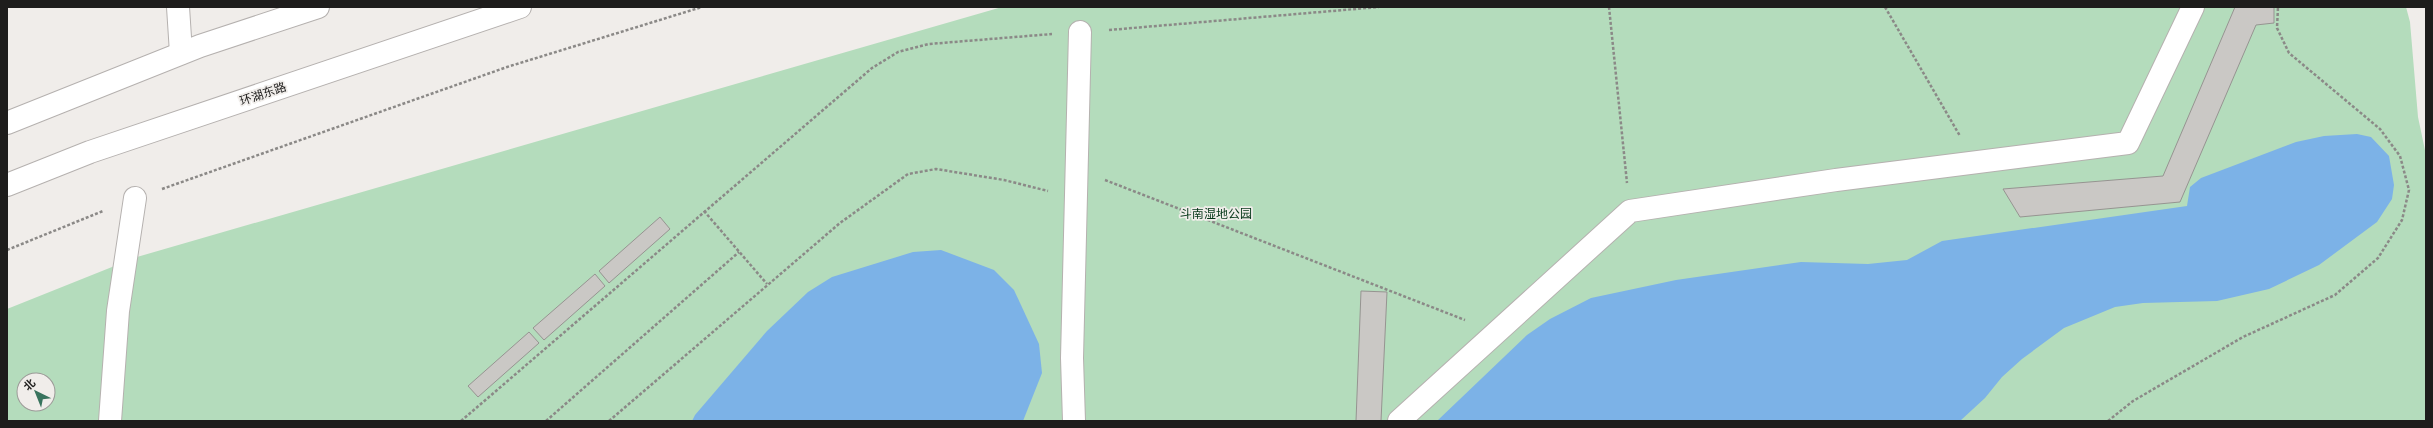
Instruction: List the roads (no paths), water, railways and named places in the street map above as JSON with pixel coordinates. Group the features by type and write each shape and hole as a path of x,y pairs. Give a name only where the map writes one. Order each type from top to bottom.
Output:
{"street":[{"path":"178,7 181,53"},
{"path":"7,123 181,53 318,7"},
{"name":"环湖东路","path":"7,186 90,152 520,7"},
{"path":"1399,421 1498,333 1630,211 1836,180 2128,143 2193,7"},
{"path":"1074,421 1072,358 1080,32"},
{"path":"110,421 118,311 134,198"}],"water":[{"path":"2357,134 2371,137 2389,156 2394,185 2392,199 2377,222 2319,265 2269,289 2217,301 2143,303 2115,307 2064,328 2022,359 2002,377 1985,398 1960,421 1437,421 1527,335 1550,319 1591,298 1676,280 1801,262 1868,264 1907,260 1942,241 2187,206 2190,187 2201,178 2296,142 2324,136"},
{"path":"941,250 994,270 1014,290 1039,344 1042,373 1023,421 692,421 695,415 767,331 808,292 832,277 913,252"}],"park label":[{"name":"斗南湿地公园","path":"1216,214"}]}
